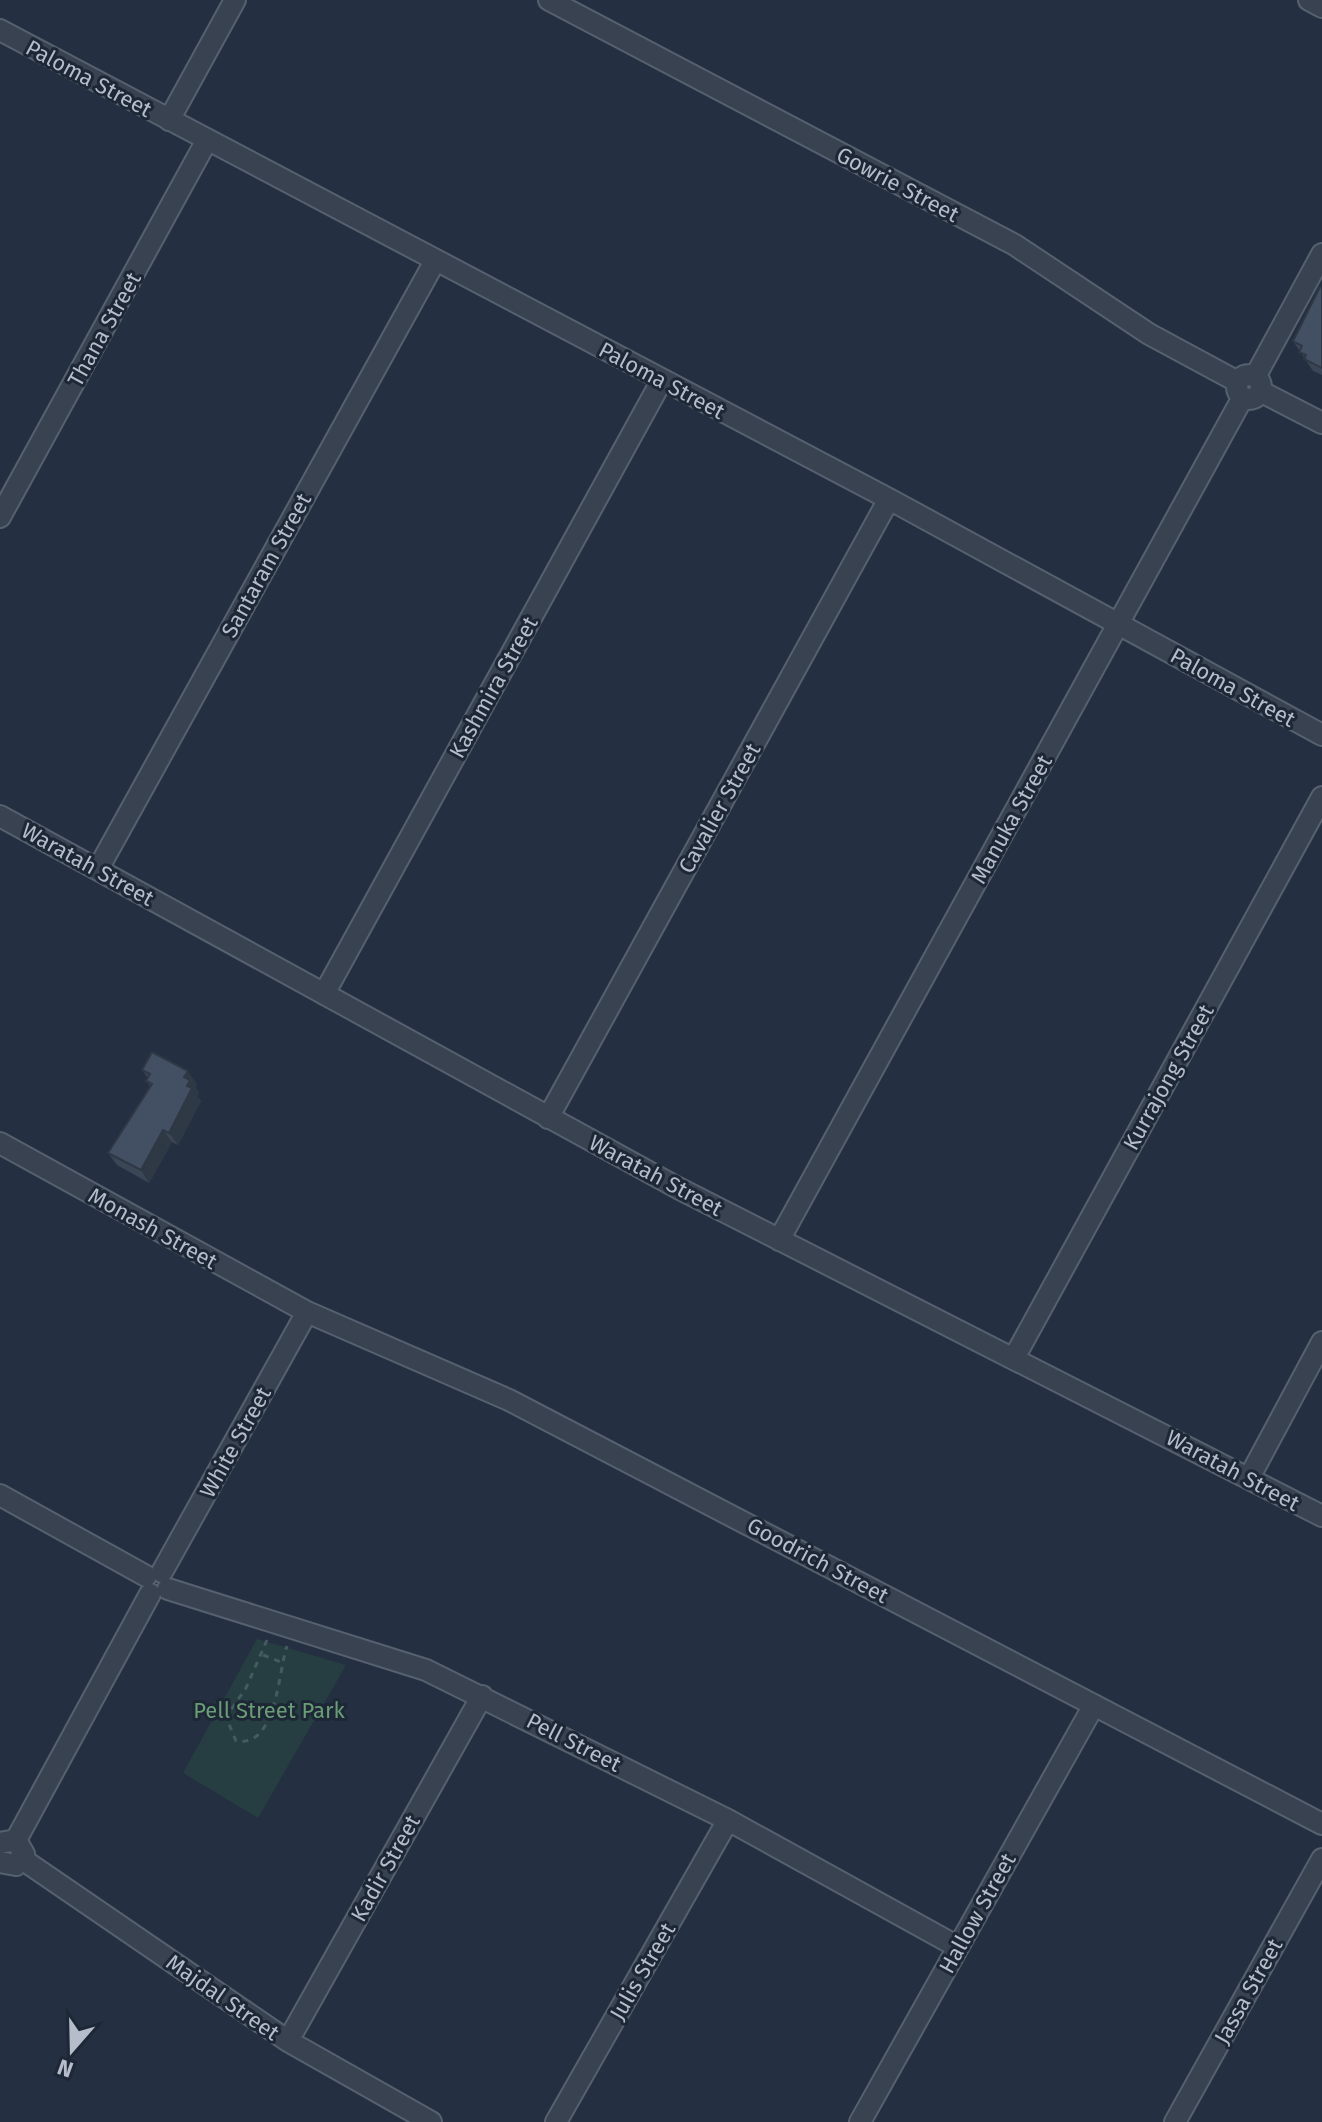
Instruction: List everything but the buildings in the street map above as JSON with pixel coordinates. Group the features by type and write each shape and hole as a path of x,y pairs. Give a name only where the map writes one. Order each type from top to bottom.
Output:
{"street":[{"path":"169,120 235,0"},
{"name":"Gowrie Street","path":"549,0 1015,245 1149,334 1322,423"},
{"path":"1309,0 1322,7"},
{"name":"Paloma Street","path":"0,30 889,499 1322,735"},
{"name":"Thana Street","path":"0,517 207,140"},
{"name":"Manuka Street","path":"779,1240 1322,254"},
{"name":"Santaram Street","path":"98,869 435,261"},
{"name":"Kashmira Street","path":"324,994 662,380"},
{"name":"Cavalier Street","path":"548,1118 889,499"},
{"name":"Kurrajong Street","path":"1014,1358 1322,797"},
{"name":"Waratah Street","path":"0,816 548,1118 779,1240 1322,1516"},
{"name":"Monash Street","path":"0,1143 307,1312"},
{"name":"White Street","path":"7,1856 307,1312"},
{"name":"Goodrich Street","path":"307,1312 509,1400 1322,1824"},
{"path":"1249,1478 1322,1342"},
{"name":"Pell Street","path":"0,1495 157,1583 426,1670 482,1696 728,1820 958,1947"},
{"name":"Kadir Street","path":"288,2041 482,1696"},
{"name":"Hallow Street","path":"860,2122 1094,1705"},
{"name":"Julis Street","path":"556,2122 728,1820"},
{"name":"Majdal Street","path":"7,1856 288,2041 431,2122"},
{"name":"Jassa Street","path":"1175,2122 1322,1859"}],"path":[{"path":"267,1640 226,1717 236,1741 251,1740 261,1734 278,1692 281,1662 287,1646"},
{"path":"261,1655 281,1662"}],"green space":[{"name":"Pell Street Park","path":"257,1639 346,1665 258,1818 183,1773"}]}
